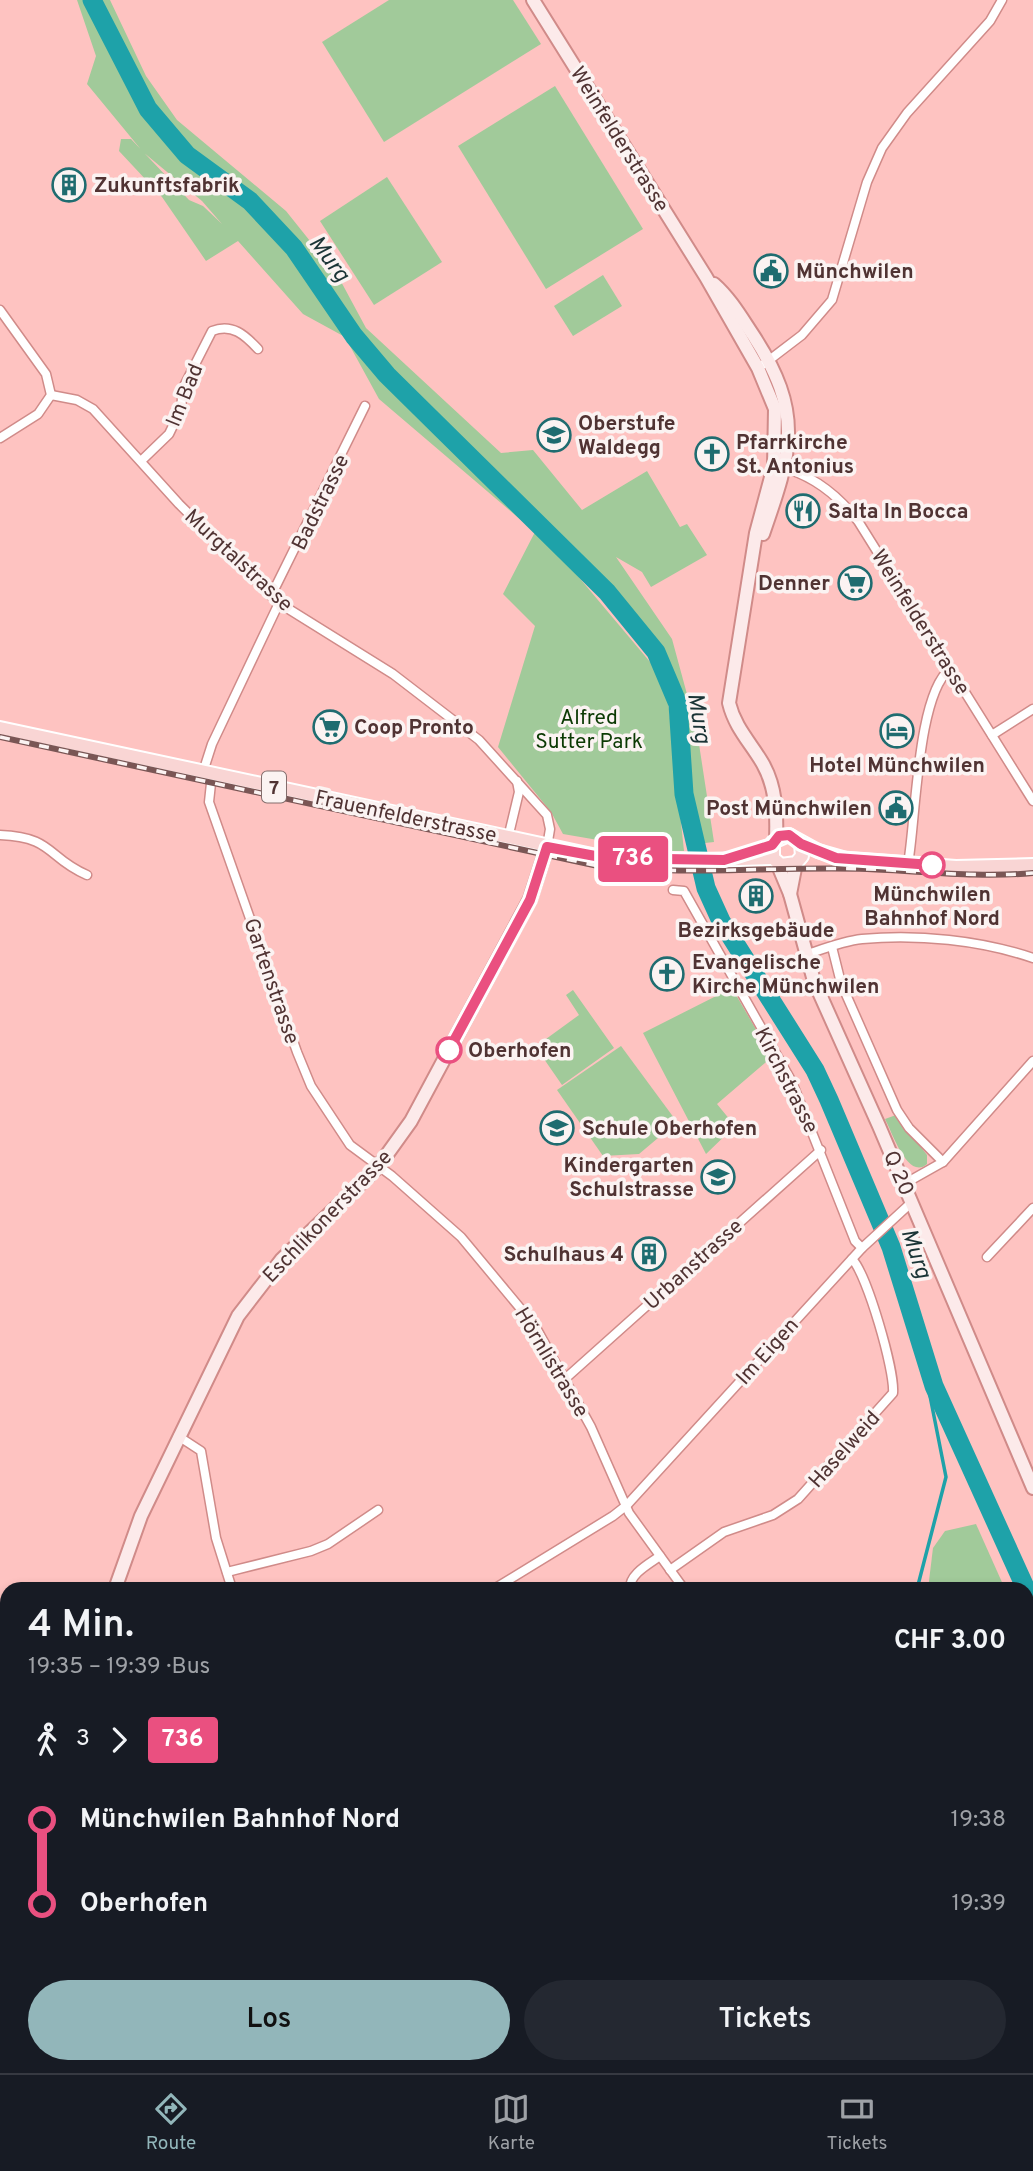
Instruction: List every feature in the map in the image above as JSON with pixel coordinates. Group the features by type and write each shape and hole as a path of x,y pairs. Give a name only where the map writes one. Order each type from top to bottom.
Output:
{"main road":[{"name":"Weinfelderstrasse","path":"533,0 706,277 764,364 776,416 779,467 762,535 754,549 729,703 736,725 765,767 776,809"},
{"name":"Frauenfelderstrasse","path":"0,728 606,858 713,861 774,851"},
{"path":"776,809 797,840 798,862"},
{"path":"776,809 774,851 786,866 836,858 956,867 1033,865"},
{"path":"774,851 784,835 836,858"},
{"name":"Eschlikonerstrasse","path":"117,1582 141,1516 220,1348 257,1288 282,1259 378,1167 411,1121 530,900 547,847"},
{"name":"Q 20","path":"774,851 790,894 804,955 836,1034 912,1202 1033,1488"},
{"name":"Q 20","path":"790,894 798,862"}],"street":[{"path":"764,364 802,335 832,300 867,182 882,148 907,113 990,21 1002,0"},
{"path":"0,310 46,374 51,395 38,414 0,438"},
{"name":"Im Bad","path":"141,461 169,434 181,409 183,388 212,331 229,328 244,336 258,349"},
{"name":"Murgtalstrasse","path":"51,395 89,406 179,504 279,603 413,688 479,740 547,815 550,829 547,847"},
{"name":"Badstrasse","path":"271,596 365,405"},
{"name":"Weinfelderstrasse","path":"779,467 821,484 847,507 1033,801"},
{"path":"208,773 212,744 279,603"},
{"path":"908,864 932,693 940,677 950,669"},
{"path":"992,735 1033,709"},
{"name":"Gartenstrasse","path":"208,773 209,803 301,1065 350,1144 378,1167"},
{"path":"508,838 519,792 517,780"},
{"path":"0,835 42,842 68,865 87,875"},
{"name":"Kirchstrasse","path":"673,890 684,891 792,1082 855,1241 862,1248"},
{"path":"804,955 859,939 950,940 990,946 1033,958"},
{"path":"832,947 841,983 897,1110 909,1128 943,1162"},
{"path":"904,1184 943,1162 1033,1060"},
{"name":"Urbanstrasse","path":"566,1378 821,1150"},
{"name":"Hörnlistrasse","path":"378,1167 435,1212 479,1256 535,1326 566,1378 629,1513 679,1582"},
{"name":"Im Eigen","path":"505,1582 627,1505 874,1235 912,1202"},
{"path":"987,1257 1033,1208"},
{"name":"Haselweid","path":"670,1570 724,1532 773,1515 798,1499 893,1393 892,1370 860,1270 852,1259"},
{"path":"178,1436 201,1451 216,1538 230,1582"},
{"path":"227,1572 311,1552 378,1510"},
{"path":"630,1582 660,1556"}],"green space":[{"name":"Alfred Sutter Park","path":"77,0 110,0 146,76 177,120 286,211 338,276 366,328 501,453 533,450 582,510 647,471 680,527 687,524 707,555 651,587 642,572 616,557 672,639 697,731 714,842 687,845 668,681 605,598 566,562 666,681 684,851 662,851 563,834 551,812 498,747 535,626 503,594 535,532 379,399 345,337 303,314 238,241 206,261 162,197 119,151 121,139 131,139 141,149 87,84 96,56","holes":["145,153 202,201 222,224 203,206 189,200"]},
{"path":"389,0 513,0 541,44 384,142 322,42"},
{"path":"555,86 643,229 546,289 458,146"},
{"path":"387,177 442,262 374,305 320,221"},
{"path":"603,275 622,306 573,336 554,306"},
{"path":"732,988 772,1057 717,1104 735,1126 706,1154 643,1033"},
{"path":"573,990 614,1048 562,1085 544,1059 554,1051 546,1039 579,1015 566,995"},
{"path":"621,1046 677,1122 639,1154 603,1156 557,1090"},
{"path":"896,1115 927,1155 927,1164 913,1166 907,1161 885,1119"},
{"path":"976,1524 1002,1582 929,1582 933,1548 945,1531"}],"waterway":[{"name":"Murg","path":"92,0 148,109 187,155 250,201 294,248 354,336 387,375 607,592 656,652 678,704 684,794 706,888 721,921 815,1070 829,1100 891,1247 934,1386 1023,1582"},
{"path":"919,1582 946,1477 930,1396 936,1389"}],"railway":[{"path":"0,737 598,866 698,871 833,868 971,874 1033,873"}],"bus line":[{"name":"736","path":"449,1050 530,900 547,847 606,858 724,860 772,845 779,836 789,835 801,844 836,858 932,865"}],"place":[{"name":"Zukunftsfabrik","path":"69,185"},
{"name":"Münchwilen","path":"771,271"},
{"name":"Oberstufe Waldegg","path":"554,435"},
{"name":"Pfarrkirche St. Antonius","path":"712,454"},
{"name":"Salta In Bocca","path":"803,511"},
{"name":"Denner","path":"855,583"},
{"name":"Coop Pronto","path":"330,727"},
{"name":"Hotel Münchwilen","path":"897,731"},
{"name":"Post Münchwilen","path":"896,808"},
{"name":"Münchwilen Bahnhof Nord","path":"932,865"},
{"name":"Bezirksgebäude","path":"756,896"},
{"name":"Evangelische Kirche Münchwilen","path":"667,974"},
{"name":"Oberhofen","path":"449,1050"},
{"name":"Schule Oberhofen","path":"557,1128"},
{"name":"Kindergarten Schulstrasse","path":"718,1177"},
{"name":"Schulhaus 4","path":"649,1254"}]}
